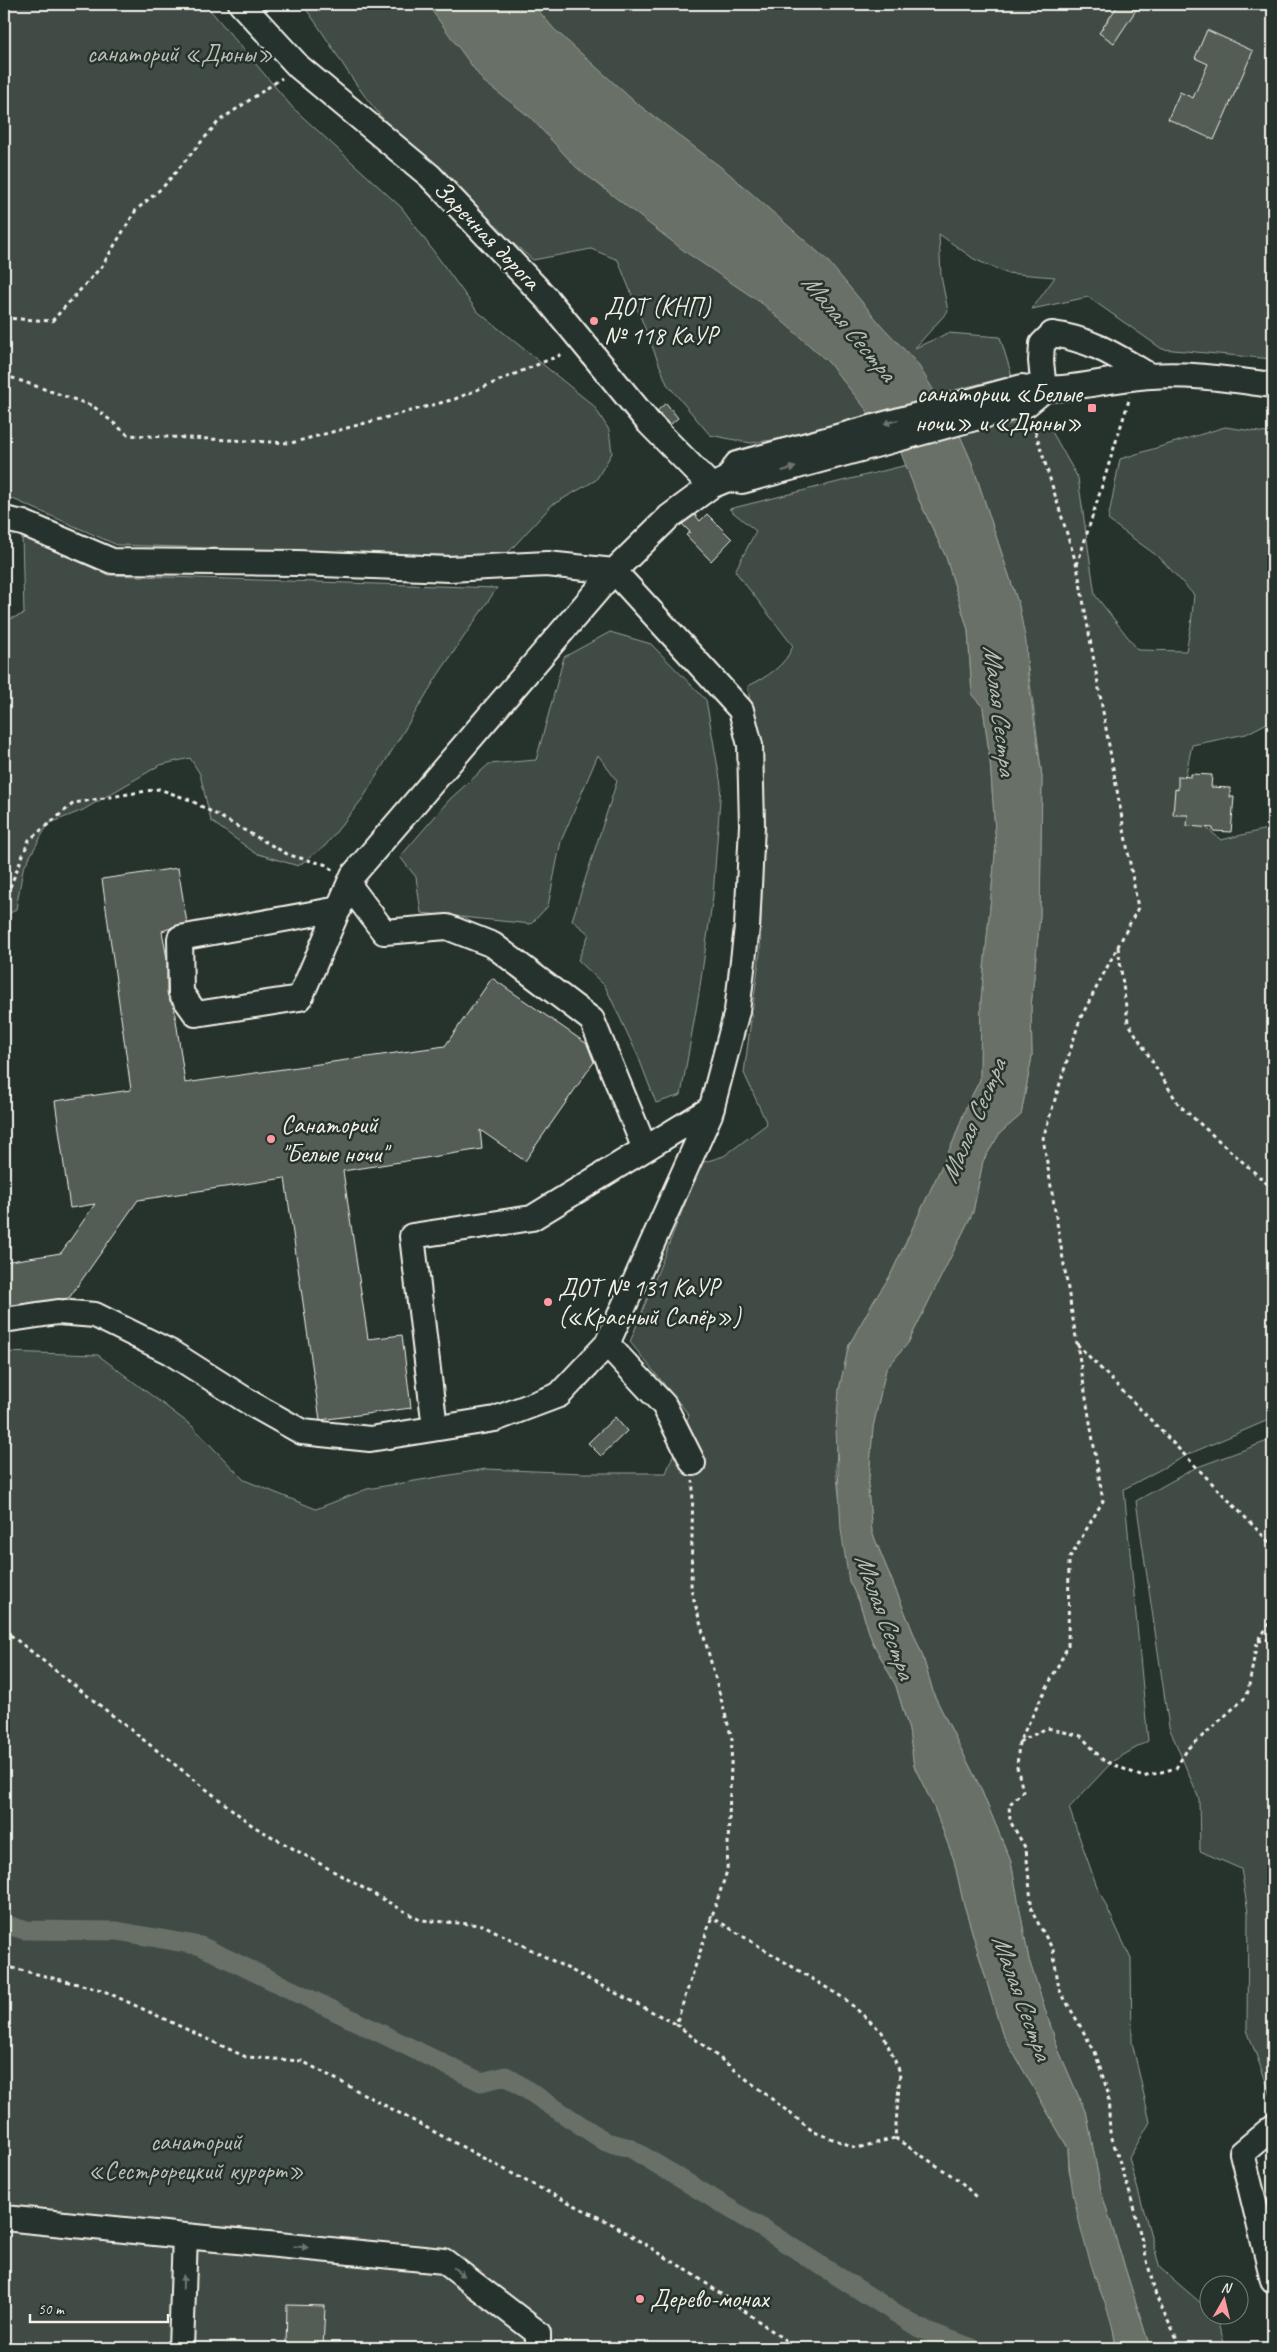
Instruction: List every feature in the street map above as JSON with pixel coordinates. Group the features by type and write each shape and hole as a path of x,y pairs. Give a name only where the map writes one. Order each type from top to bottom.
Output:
{"street":[{"name":"Заречная дорога","path":"241,4 299,67 430,176 548,300 649,423 729,478"},
{"path":"1031,394 1040,362 1042,344 1052,334 1076,337 1110,351 1143,377"},
{"path":"338,909 180,938 181,992 196,1014 300,998 354,875 614,571 669,517 729,478 1031,394 1143,377 1195,375 1273,385"},
{"path":"4,519 23,523 112,561 297,563 449,569 547,564 614,571 740,710 750,746 752,825 747,927 737,1011 712,1108 607,1344 558,1395 494,1419 370,1439 302,1432 252,1404 170,1352 95,1316 58,1312 4,1320"},
{"path":"349,885 384,932 447,927 493,945 592,1020 645,1149"},
{"path":"435,1428 412,1236 532,1218 712,1108"},
{"path":"607,1344 664,1405 693,1463"},
{"path":"1273,2127 1242,2153 1273,2280"},
{"path":"4,2218 444,2261 538,2333 538,2348"},
{"path":"181,2348 185,2236"}],"path":[{"path":"4,318 52,321 102,266 136,210 163,187 219,121 299,67"},
{"path":"4,375 93,406 128,435 291,443 455,399 585,345"},
{"path":"1077,566 1143,377"},
{"path":"1031,394 1077,566 1138,908 1080,1019 1043,1138 1103,1501 1069,1558 1068,1646 1019,1742 1017,1767 1023,1791 1009,1805 1010,1821 1026,1849 1032,1912 1053,1950 1059,1989 1095,2052 1108,2093 1110,2132 1130,2194 1156,2296 1181,2348"},
{"path":"4,902 29,840 74,803 159,789 190,800 288,855 327,865 349,885"},
{"path":"1118,947 1128,1022 1179,1105 1273,1189"},
{"path":"1077,1344 1273,1546"},
{"path":"676,2024 710,1916 727,1870 732,1739 691,1589 693,1463"},
{"path":"1019,1742 1047,1728 1081,1736 1102,1760 1143,1777 1176,1768 1187,1750 1247,1696 1257,1642 1273,1619"},
{"path":"4,1630 253,1826 420,1920 483,1925 676,2024 814,2132 858,2148 895,2138 960,2182 978,2199"},
{"path":"1257,1642 1273,1639"},
{"path":"710,1916 845,1998 882,2032 900,2072 895,2138"},
{"path":"4,1966 102,1990 246,2057 302,2062 528,2182 612,2224 693,2274 796,2348"}],"green space":[{"name":"санаторий «Дюны»","path":"4,4 205,4 293,108 402,208 477,311 594,406 609,430 612,453 596,480 552,505 504,557 117,545 13,499 4,497"},
{"path":"302,4 1273,4 1273,359 1162,349 1088,297 1032,309 1055,277 1006,273 974,259 939,234 941,276 948,311 915,348 948,333 1000,337 1012,376 954,390 792,437 751,443 710,435 667,384 618,260 591,249 533,260 444,182 402,140 364,95"},
{"path":"1046,421 1078,478 1095,595 1138,650 1186,651 1194,595 1160,558 1108,520 1120,459 1225,427 1273,434 1273,720 1246,734 1192,745 1179,805 1221,840 1271,828 1273,795 1273,1418 1189,1454 1124,1489 1148,1741 1113,1761 1069,1808 1096,1884 1131,1959 1132,2042 1150,2122 1129,2158 1160,2268 1200,2302 1200,2324 1218,2324 1226,2348 1150,2348 1101,2191 1087,2116 1058,2049 1029,1960 1011,1862 980,1787 934,1695 922,1654 872,1532 868,1490 873,1427 886,1369 908,1343 973,1212 983,1161 1000,1133 1021,1115 1032,1056 1031,1007 1040,915 1042,777 1019,606 972,463 957,429"},
{"name":"санаторий «Сестрорецкий курорт»","path":"907,465 919,500 946,557 968,630 972,695 983,707 990,760 996,845 981,1000 980,1080 890,1276 849,1345 839,1390 836,1469 849,1581 859,1601 872,1641 896,1686 909,1730 914,1766 934,1807 954,1860 963,1901 1002,2033 1068,2148 1069,2170 1095,2277 1111,2316 1116,2348 4,2348 4,1352 98,1355 192,1426 244,1480 316,1509 367,1489 486,1469 583,1473 666,1473 689,1415 630,1342 701,1163 724,1156 767,1124 744,1073 760,953 764,825 748,686 775,670 790,653 793,646 735,571 756,531 729,509"},
{"path":"22,536 108,575 497,588 438,675 363,798 325,846 298,866 255,853 211,821 200,774 190,758 160,765 83,810 48,824 23,869 16,909 4,918 4,621 24,614"},
{"path":"610,632 651,644 706,700 721,785 713,896 699,993 681,1095 656,1103 638,1056 605,986 578,960 589,934 572,920 617,781 598,755 561,841 548,906 531,924 421,913 416,877 400,857 450,799 489,764 536,760 564,657"},
{"path":"1273,1439 1273,2094 1271,2095 1247,2030 1248,1912 1241,1869 1200,1851 1199,1799 1169,1727 1136,1501 1195,1468"}],"water":[{"name":"Малая Сестра","path":"427,4 533,4 554,29 635,102 726,171 827,260 882,326 917,363 957,429 972,463 1019,606 1026,642 1028,677 1042,777 1040,915 1031,1007 1032,1056 1021,1115 1000,1133 983,1161 973,1212 908,1343 886,1369 873,1427 868,1490 872,1532 922,1654 934,1695 980,1787 1011,1862 1029,1960 1058,2049 1087,2116 1101,2191 1150,2348 1116,2348 1111,2321 1082,2232 1071,2180 1068,2148 1002,2033 963,1901 954,1860 934,1807 914,1766 909,1730 896,1686 872,1641 859,1601 849,1581 841,1530 836,1429 839,1390 849,1345 890,1276 980,1080 981,1000 996,845 990,760 983,707 972,695 968,630 946,557 919,500 901,453 828,362 763,304 687,253 576,167 530,117 483,81"}],"building":[{"path":"1119,4 1140,4 1114,43 1099,33"},
{"path":"1207,30 1253,51 1214,140 1168,119 1180,92 1193,98 1208,64 1195,58"},
{"path":"666,403 678,418 670,425 657,411"},
{"path":"707,514 732,539 711,561 686,535 690,532 682,524 695,515 700,521"},
{"path":"1191,774 1212,775 1211,787 1230,788 1230,797 1234,797 1231,832 1213,831 1213,828 1187,826 1188,815 1173,815 1175,789 1178,790 1178,776 1191,777"},
{"name":"Санаторий \"Белые ночи\"","path":"178,868 187,923 162,931 167,959 167,993 174,1006 185,1083 445,1046 492,978 587,1044 594,1062 525,1161 480,1130 482,1149 343,1171 368,1339 402,1335 411,1408 320,1420 285,1178 138,1200 69,1298 4,1306 4,1262 61,1253 95,1204 70,1208 55,1101 131,1090 102,879"},
{"path":"615,1417 627,1431 601,1456 588,1443"},
{"path":"287,2305 325,2306 323,2348 286,2348"}],"waterway":[{"path":"4,1924 24,1930 117,1931 201,1946 481,2082 506,2076 606,2142 630,2148 770,2233 919,2328 972,2348"}],"place":[{"name":"ДОТ (КНП) № 118 КаУР","path":"594,321"},
{"name":"санатории «Белые ночи» и «Дюны»","path":"1092,408"},
{"name":"Санаторий \"Белые ночи\"","path":"271,1139"},
{"name":"ДОТ № 131 КаУР («Красный Сапёр»)","path":"548,1302"},
{"name":"Дерево-монах","path":"640,2299"}]}
